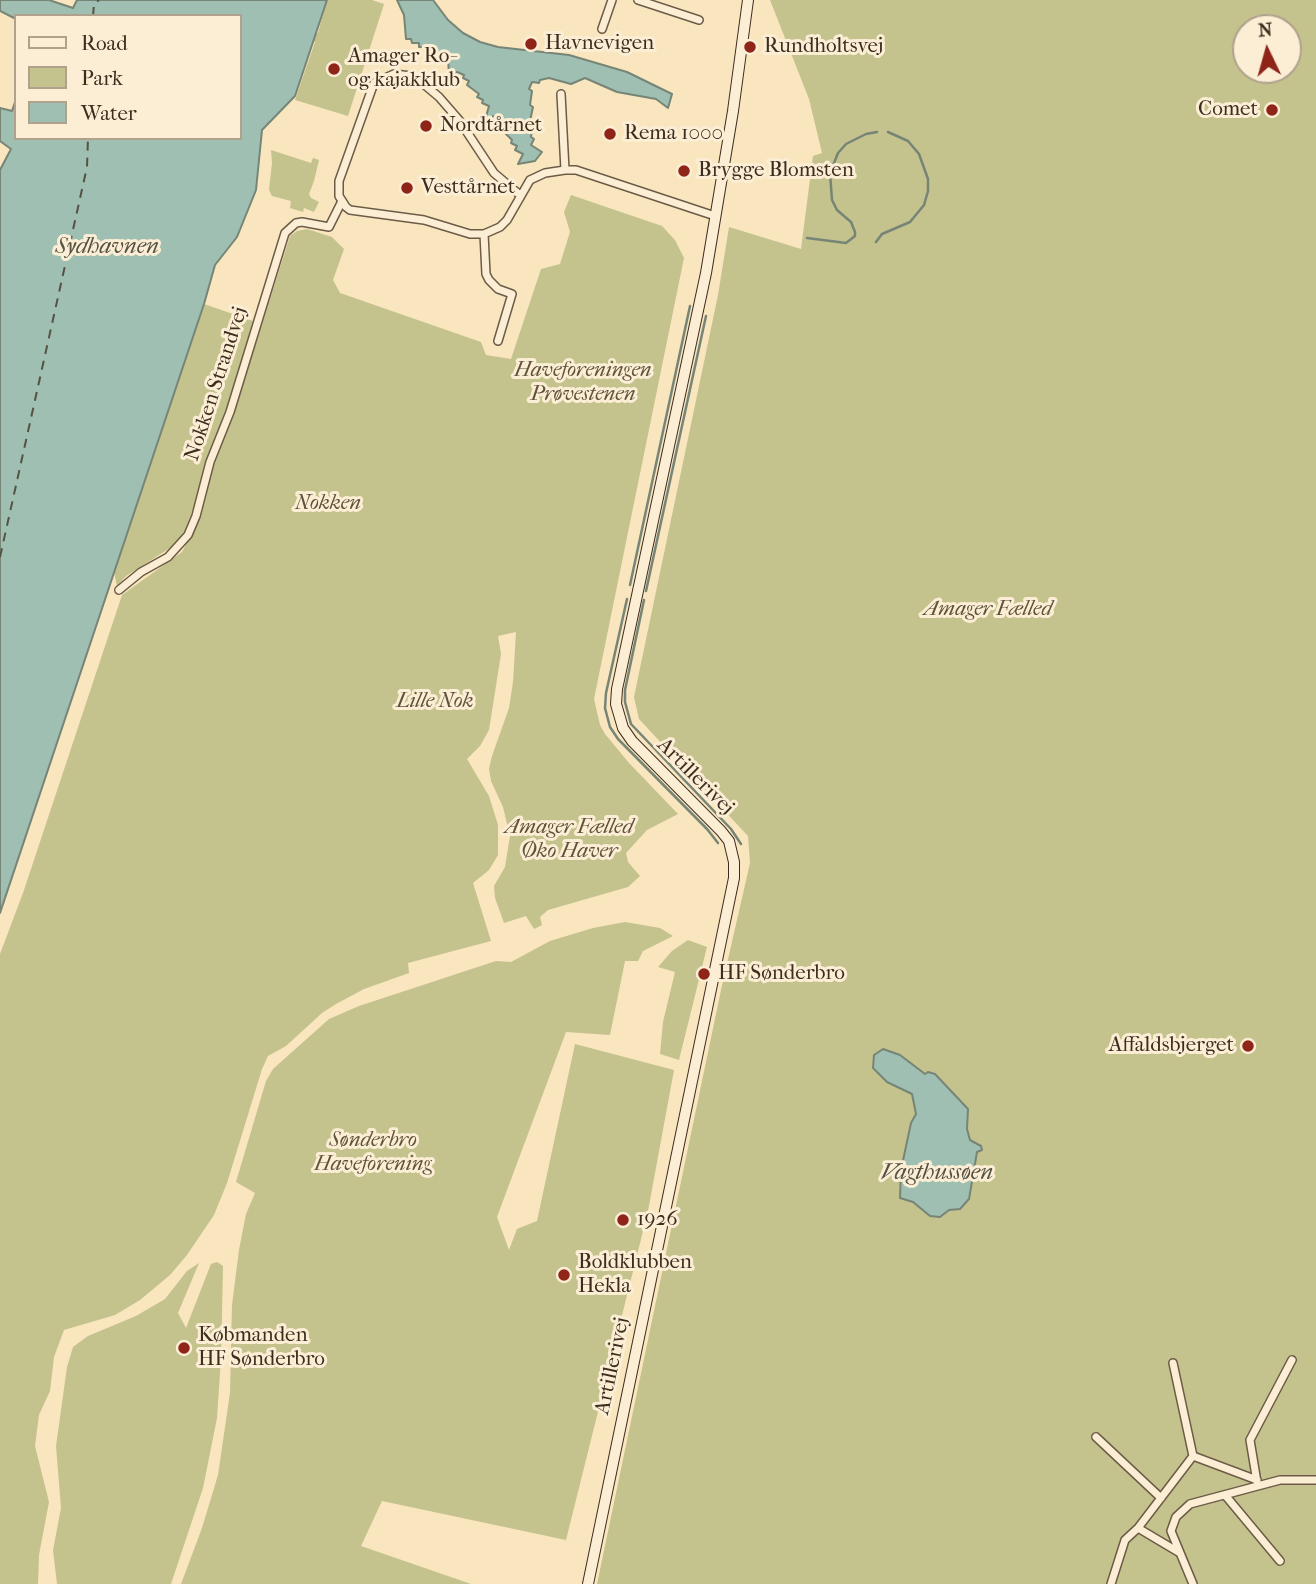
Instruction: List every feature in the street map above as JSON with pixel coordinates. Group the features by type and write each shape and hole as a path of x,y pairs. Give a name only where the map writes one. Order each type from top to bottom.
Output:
{"street":[{"path":"602,29 612,0"},
{"path":"638,0 699,20"},
{"name":"Artillerivej","path":"588,1584 734,878 734,862 729,841 632,741 623,728 616,704 706,273 748,0"},
{"path":"520,195 494,173 459,120 439,97 411,76 394,74 374,83 339,181 339,196 346,207 356,211 424,220 471,234 484,234 500,227 507,220 526,184 534,178 545,173 576,170 715,216"},
{"path":"561,94 565,170"},
{"name":"Nokken Strandvej","path":"120,590 141,572 168,557 188,535 196,516 210,462 230,412 285,233 296,223 302,222 329,227 342,201"},
{"path":"484,234 488,280 498,289 512,294 498,341"},
{"path":"1257,1483 1250,1440 1292,1360"},
{"path":"1111,1584 1125,1540 1138,1528 1193,1456 1173,1363"},
{"path":"1096,1437 1161,1498"},
{"path":"1193,1456 1257,1483"},
{"path":"1193,1584 1171,1531 1176,1517 1190,1504 1257,1483 1316,1480"},
{"path":"1224,1494 1280,1561"},
{"path":"1138,1528 1180,1553"}],"green space":[{"name":"Amager Ro- og kajakklub","path":"327,0 372,0 384,4 348,116 295,100"},
{"name":"Amager Fælled","path":"770,0 1316,0 1316,1584 597,1584 750,863 748,836 639,719 634,697 718,295 729,227 801,249 813,156 822,153 809,99"},
{"path":"271,150 311,163 313,158 319,160 309,194 319,202 314,212 304,208 303,212 290,208 291,201 272,196 269,190"},
{"path":"571,195 662,226 675,240 684,258 594,699 605,734 678,814 647,830 626,853 628,862 640,876 628,887 548,910 540,917 542,925 534,929 526,916 504,923 495,898 494,886 505,867 510,836 489,769 509,708 516,632 498,636 501,654 489,730 480,746 467,759 489,796 498,825 498,855 489,870 473,883 491,941 408,963 409,973 364,989 336,1004 322,1013 286,1046 268,1056 214,1215 187,1255 170,1275 140,1300 115,1315 64,1330 54,1357 50,1391 39,1415 35,1446 49,1502 39,1555 38,1584 0,1584 0,954 23,893 122,595 182,552 195,527 212,468 234,412 290,236 307,229 332,237 344,249 333,280 340,293 481,342 486,355 511,359 541,269 560,264 570,232 564,212"},
{"path":"204,304 253,321 220,429 204,466 194,507 183,534 170,548 126,576 117,586 114,572"},
{"name":"Sønderbro Haveforening","path":"625,922 660,928 673,936 643,951 638,961 625,961 610,1035 566,1032 497,1217 509,1250 517,1229 537,1221 575,1044 674,1070 648,1211 566,1540 382,1501 361,1546 471,1584 181,1584 218,1475 230,1393 232,1305 239,1250 246,1214 255,1193 236,1182 266,1081 273,1069 329,1019 359,1006 496,961 511,962 550,941"},
{"path":"688,940 707,947 679,1060 660,1054 663,1022 675,972 658,967 672,951"},
{"path":"217,1262 223,1266 217,1418 203,1488 171,1584 57,1584 53,1550 61,1508 56,1446 67,1367 73,1347 88,1336 136,1316 165,1299 187,1271 199,1263 178,1313 186,1328 211,1264"}],"water":[{"name":"Sydhavnen","path":"0,0 49,0 73,8 77,0 327,0 295,96 262,130 256,190 237,237 215,265 0,913 0,170 11,149 0,141 0,108 12,111 14,105 14,140 242,140 242,14 14,14 14,18 0,11"},
{"name":"Havnevigen","path":"397,0 433,0 448,20 463,33 480,42 498,47 569,55 627,72 672,94 668,108 656,99 617,92 585,78 571,84 549,78 540,80 539,83 532,82 529,89 532,91 530,105 533,107 530,121 533,123 531,137 534,139 531,145 542,152 535,161 518,164 523,154 515,150 517,146 511,143 512,140 502,130 504,127 498,123 500,120 493,116 488,122 485,120 489,106 482,103 483,100 477,97 479,94 467,85 469,81 463,78 464,75 457,72 453,78 449,76 448,58 440,57 440,54 433,53 433,50 426,50 426,47 419,47 419,43 406,39 404,15"},
{"name":"Vagthussøen","path":"883,1049 900,1055 925,1074 935,1074 968,1109 967,1129 970,1140 981,1146 982,1150 977,1152 969,1199 960,1209 949,1210 940,1217 930,1216 913,1202 900,1198 901,1170 911,1123 916,1114 912,1094 887,1082 873,1068 874,1055"}],"waterway":[{"path":"807,238 846,243 855,236 851,222 837,210 832,200 830,173 838,153 846,144 866,134 877,132"},
{"path":"876,242 882,234 910,222 924,205 928,191 928,179 919,154 908,141 888,132"},
{"path":"630,585 690,306"},
{"path":"646,591 706,316"},
{"path":"627,599 606,693 605,708 610,727 618,739 718,843"},
{"path":"644,600 625,690 631,724 731,829 741,844"}],"ferry route":[{"path":"93,14 94,4 99,0"},
{"path":"0,557 87,167 88,140"}],"place":[{"name":"Havnevigen","path":"531,44"},
{"name":"Rundholtsvej","path":"750,47"},
{"name":"Amager Ro- og kajakklub","path":"334,69"},
{"name":"Comet","path":"1272,110"},
{"name":"Nordtårnet","path":"426,126"},
{"name":"Rema 1000","path":"610,134"},
{"name":"Brygge Blomsten","path":"684,171"},
{"name":"Vesttårnet","path":"407,188"},
{"name":"HF Sønderbro","path":"704,974"},
{"name":"Affaldsbjerget","path":"1248,1046"},
{"name":"1926","path":"623,1220"},
{"name":"Boldklubben Hekla","path":"564,1275"},
{"name":"Købmanden HF Sønderbro","path":"184,1348"}],"park label":[{"name":"Haveforeningen Prøvestenen","path":"583,383"},
{"name":"Nokken","path":"328,504"},
{"name":"Lille Nok","path":"435,702"},
{"name":"Amager Fælled Øko Haver","path":"569,840"}]}
